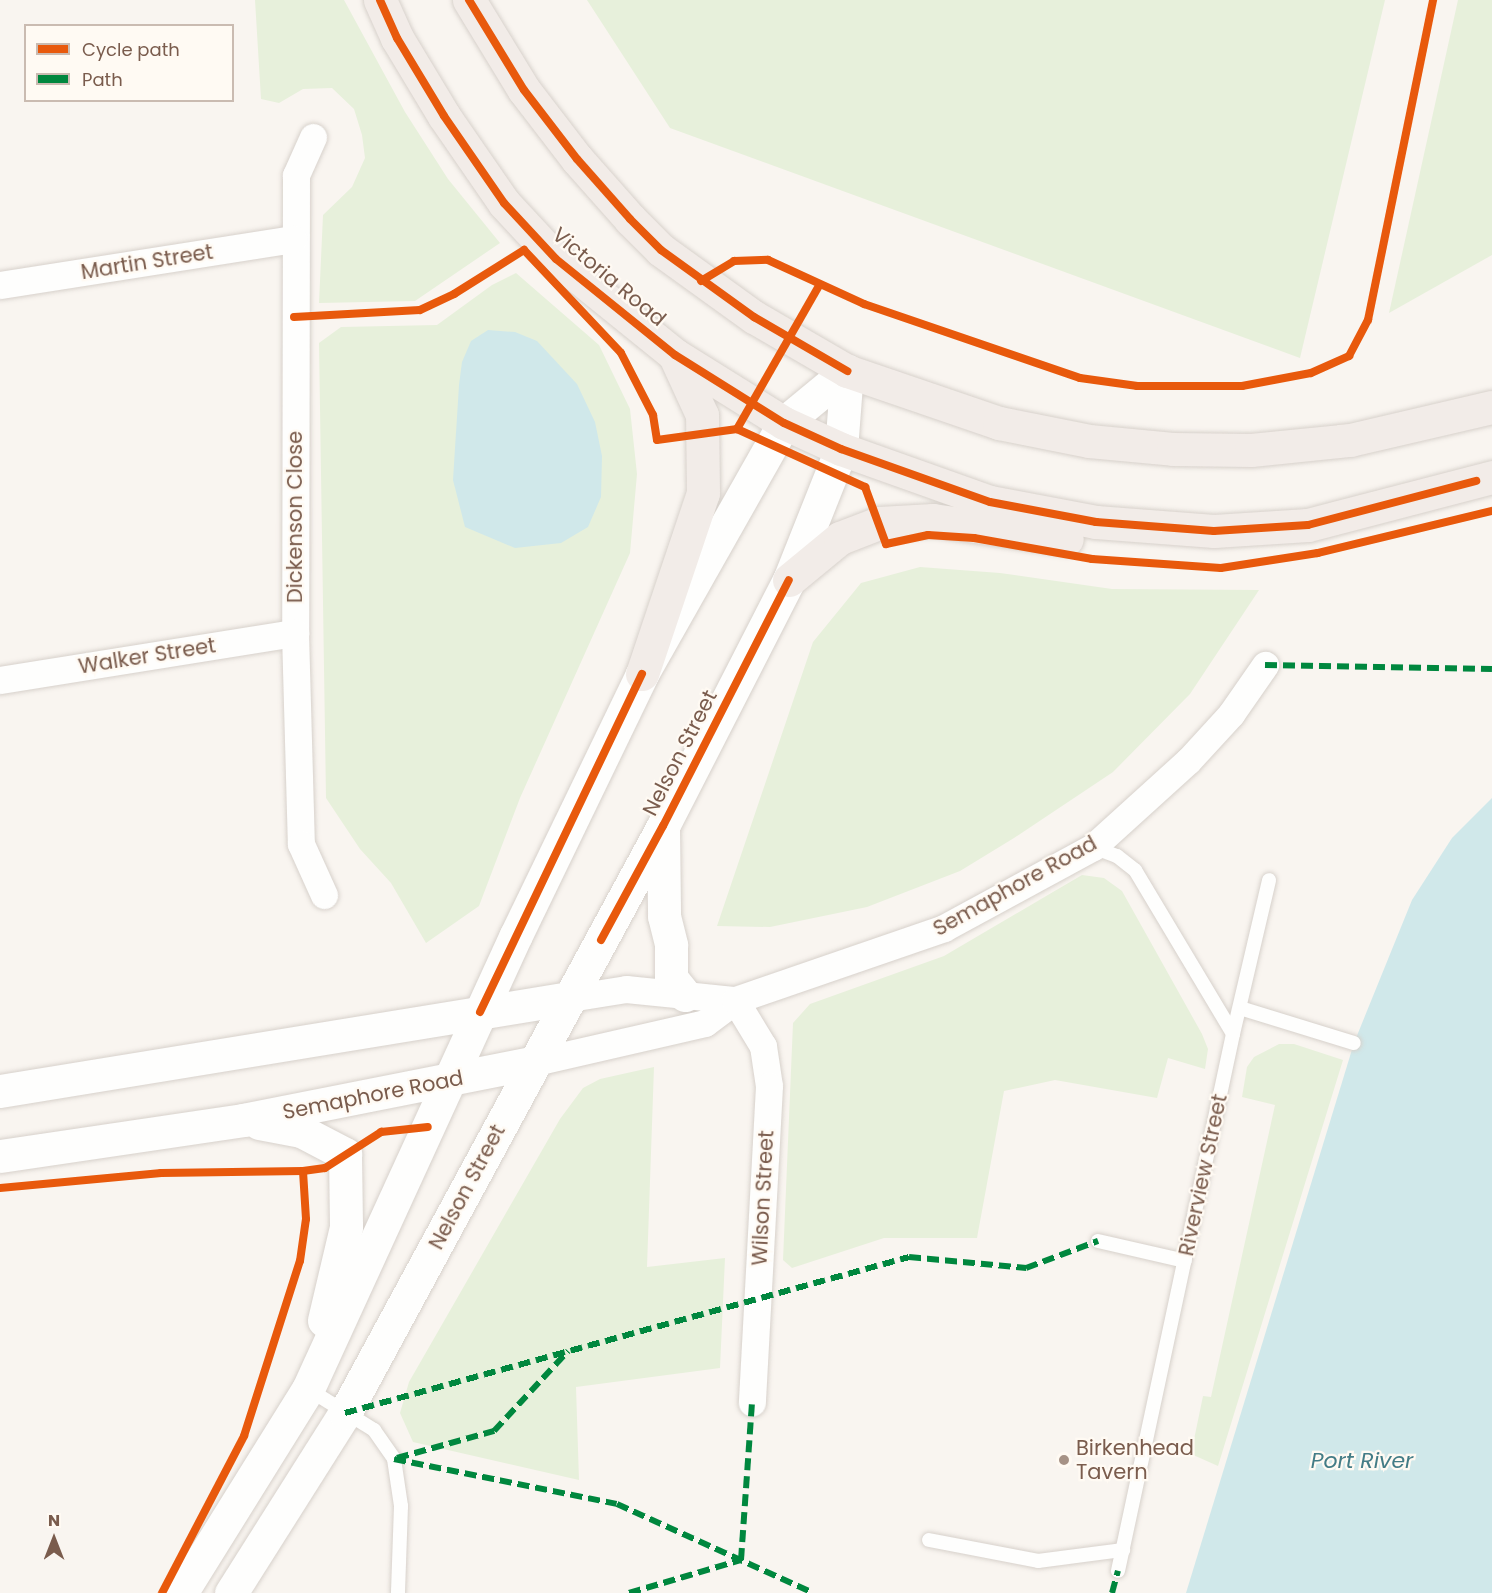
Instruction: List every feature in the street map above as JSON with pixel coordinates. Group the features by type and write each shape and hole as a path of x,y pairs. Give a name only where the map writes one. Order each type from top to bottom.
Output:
{"highway":[{"name":"Victoria Road","path":"380,0 397,38 444,116 504,203 556,260 675,355 784,423 841,449 990,502 1096,522 1214,531 1308,525"},
{"path":"469,0 524,90 576,159 661,250 754,317 847,371 999,423 1089,441 1173,449 1251,450 1350,440 1492,408"},
{"path":"642,674 703,493 702,415 675,355"},
{"path":"789,580 821,552 855,530 916,519 1088,542 1213,550 1257,542 1308,525 1492,477"}],"main road":[{"path":"182,1593 308,1389 480,1012 642,674 784,423 847,371"},
{"name":"Nelson Street","path":"231,1593 345,1413 663,826 789,580 841,449 847,371"},
{"path":"663,826 664,916 671,945 671,978 685,995"},
{"name":"Semaphore Road","path":"0,1091 570,998"},
{"name":"Semaphore Road","path":"0,1156 243,1120 535,1062"},
{"path":"243,1120 301,1131 345,1154 346,1227 308,1389"}],"street":[{"name":"Dickenson Close","path":"313,137 296,175 293,239 295,633 301,844 324,896"},
{"name":"Martin Street","path":"0,285 293,239"},
{"name":"Walker Street","path":"0,680 295,633"},
{"name":"Semaphore Road","path":"535,1062 705,1023 735,1000 944,928 1093,847 1188,761 1231,714 1264,664"},
{"name":"Semaphore Road","path":"570,998 626,989 735,1000"},
{"name":"Wilson Street","path":"735,1000 763,1046 769,1086 752,1403"}],"lane":[{"path":"1093,847 1117,856 1135,870 1233,1034"},
{"name":"Riverview Street","path":"1118,1572 1233,1034 1269,880"},
{"path":"1240,1008 1354,1043"},
{"path":"1098,1240 1185,1261"},
{"path":"308,1389 374,1430 394,1459 401,1506 398,1593"},
{"path":"929,1540 1038,1561 1123,1550"}],"green space":[{"path":"255,0 344,0 405,112 448,179 500,243 415,301 319,303 323,215 352,187 365,158 362,135 354,109 332,88 303,89 279,103 261,99"},
{"path":"587,0 1385,0 1300,358 670,128"},
{"path":"1458,0 1492,0 1492,255 1389,313"},
{"path":"516,273 599,345 630,409 637,474 630,553 520,798 479,906 426,943 391,883 360,849 326,798 319,343 341,327 437,325 492,285"},
{"path":"920,567 1000,573 1112,589 1259,590 1190,694 1113,772 1014,838 960,871 867,907 770,927 717,926 813,642 861,583"},
{"path":"1082,875 1104,878 1122,891 1202,1034 1208,1049 1205,1069 1168,1058 1157,1098 1055,1080 1004,1091 977,1238 884,1238 792,1268 783,1260 793,1023 810,1004 944,956"},
{"path":"1279,1044 1294,1044 1343,1060 1218,1466 1191,1454 1203,1396 1211,1397 1275,1105 1242,1097 1247,1067 1254,1057"},
{"path":"654,1067 647,1267 725,1258 720,1368 576,1387 579,1480 413,1442 400,1413 409,1382 560,1119 583,1088 600,1079"}],"water":[{"path":"488,330 515,332 537,341 577,384 595,422 602,456 601,497 588,527 561,543 515,548 465,527 453,480 459,385 462,362 471,341"},
{"name":"Port River","path":"1492,798 1492,1593 1186,1593 1354,1043 1412,900 1452,838"}],"marked path":[{"path":"1265,665 1492,669"},
{"path":"345,1413 909,1257 1026,1268 1098,1241"},
{"path":"397,1458 494,1431 568,1351"},
{"path":"629,1593 741,1560 752,1403"},
{"path":"394,1459 617,1504 813,1593"},
{"path":"1112,1593 1118,1571"}],"cycle path":[{"path":"380,0 397,38 444,116 504,203 556,259 675,355 784,423 841,449 990,502 1096,522 1214,531 1308,525 1476,481"},
{"path":"469,0 524,90 577,159 661,250 754,317 847,371"},
{"path":"701,281 734,261 768,260 864,304 1080,378 1137,386 1242,386 1311,373 1349,356 1368,320 1433,0"},
{"path":"294,317 420,310 454,294 524,250 621,353 653,415 657,440 737,429 865,487 886,544 928,535 974,538 1092,559 1221,568 1318,553 1492,511"},
{"path":"737,429 819,286"},
{"path":"601,940 663,826 789,580"},
{"path":"480,1012 642,674"},
{"path":"0,1188 161,1173 303,1171 325,1168 381,1132 428,1127"},
{"path":"162,1593 244,1436 300,1261 306,1219 303,1171"}],"place":[{"name":"Birkenhead Tavern","path":"1064,1460"}]}
